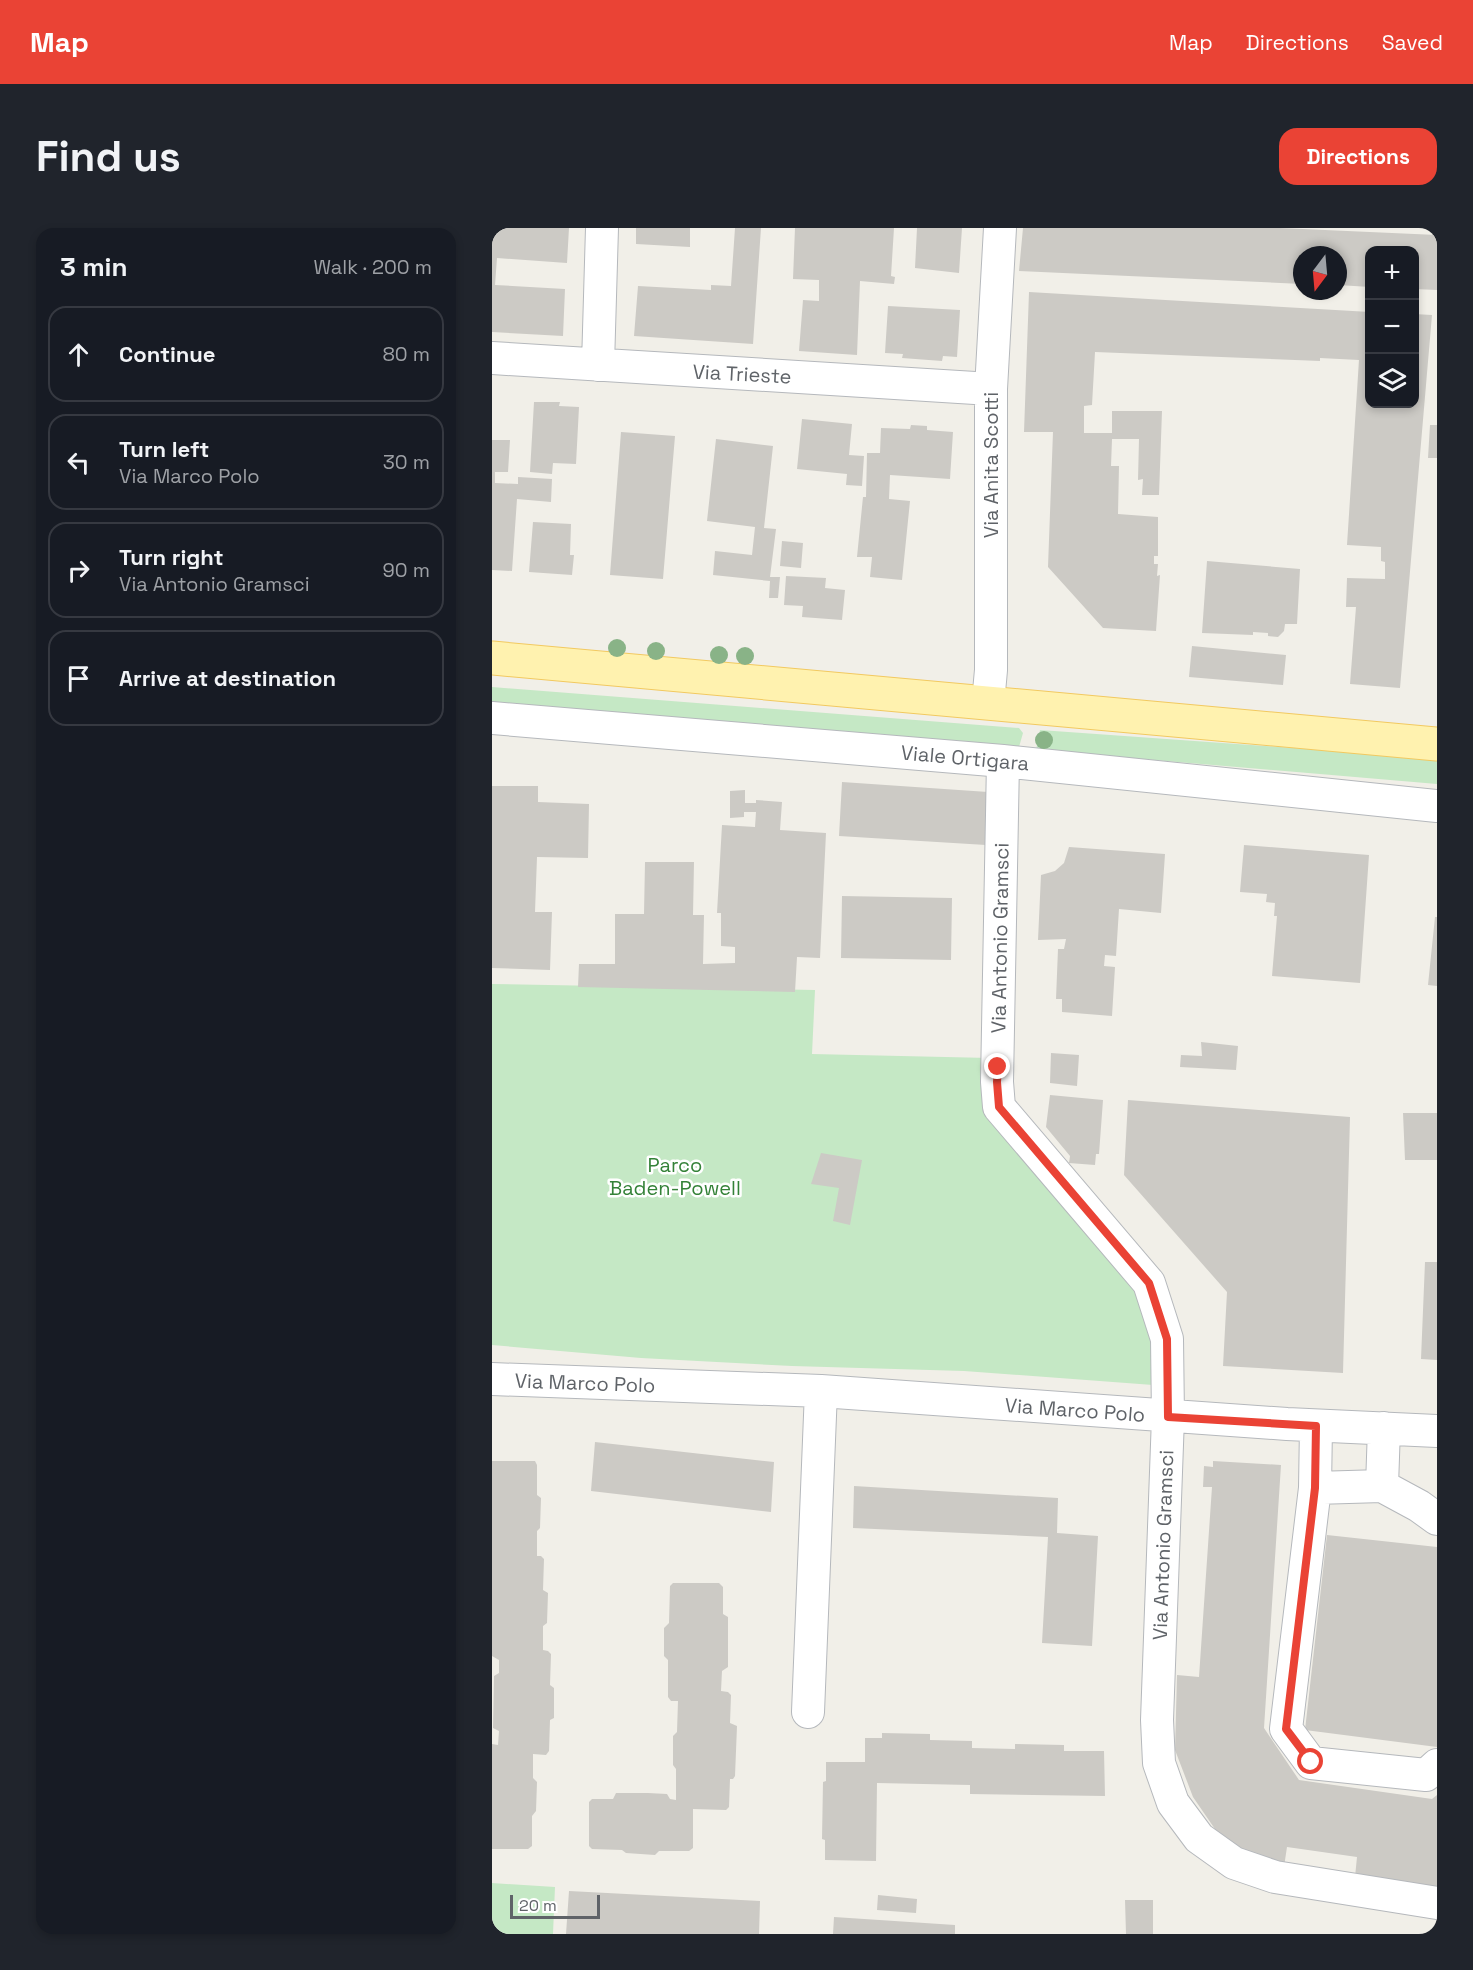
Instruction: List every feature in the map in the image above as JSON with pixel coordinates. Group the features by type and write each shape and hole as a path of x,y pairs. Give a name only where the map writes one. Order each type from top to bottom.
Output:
{"main road":[{"path":"492,658 1437,744"}],"street":[{"path":"598,365 603,228"},
{"name":"Via Anita Scotti","path":"988,703 991,670 991,389 1000,228"},
{"name":"Via Trieste","path":"492,358 991,389"},
{"name":"Viale Ortigara","path":"492,718 1003,761 1437,806"},
{"name":"Via Antonio Gramsci","path":"1003,761 997,1082 999,1107 1149,1283 1167,1339 1168,1417 1157,1720 1159,1763 1173,1803 1199,1838 1234,1863 1275,1878 1437,1903"},
{"name":"Via Marco Polo","path":"492,1379 821,1391 1168,1417 1437,1431"},
{"path":"808,1712 821,1391"},
{"path":"1316,1426 1315,1488 1286,1729 1311,1762 1426,1775 1437,1765"},
{"path":"1382,1486 1384,1428"},
{"path":"1315,1488 1382,1486 1437,1519"}],"green space":[{"path":"492,687 1019,728 1023,733 1019,747 492,707"},
{"path":"1040,730 1434,758 1437,759 1437,784 1036,750"},
{"name":"Parco Baden-Powell","path":"492,984 815,990 812,1054 990,1058 988,1074 1137,1289 1159,1354 1153,1385 964,1371 792,1366 641,1358 492,1345"},
{"path":"492,1883 555,1887 553,1934 492,1934"}],"building":[{"path":"492,228 569,228 567,263 497,258 495,285 565,289 563,336 492,332"},
{"path":"636,228 690,228 690,247 636,244"},
{"path":"735,228 761,228 753,344 634,336 638,286 711,290 711,285 731,286"},
{"path":"795,228 894,228 891,276 895,277 894,284 860,281 857,355 799,351 803,300 819,301 819,280 793,279"},
{"path":"917,228 962,228 959,273 915,268"},
{"path":"1023,228 1280,228 1437,235 1437,290 1419,289 1419,246 1365,246 1365,287 1347,286 1347,246 1293,246 1293,284 1019,271"},
{"path":"1029,292 1365,312 1365,408 1419,408 1419,314 1432,315 1400,688 1350,684 1356,607 1346,607 1347,578 1385,579 1385,562 1381,561 1381,547 1347,545 1359,360 1320,358 1320,361 1095,352 1092,405 1084,406 1084,433 1112,433 1112,411 1162,411 1159,495 1142,495 1143,479 1138,480 1139,439 1112,439 1111,466 1119,466 1118,514 1158,517 1158,556 1154,556 1154,564 1158,564 1157,576 1160,575 1156,631 1103,628 1048,567 1053,432 1024,432"},
{"path":"888,306 960,310 957,357 943,356 942,361 902,358 903,354 885,353"},
{"path":"534,402 560,402 559,406 579,407 576,464 553,463 552,474 530,472"},
{"path":"802,419 852,424 849,455 864,456 862,486 846,485 847,474 797,469"},
{"path":"911,425 927,426 927,430 953,432 950,479 890,475 889,499 910,501 902,580 870,577 872,557 857,557 863,497 866,497 867,453 880,453 881,428 910,429"},
{"path":"1430,425 1437,425 1437,458 1428,458"},
{"path":"621,432 675,436 663,579 610,575"},
{"path":"716,439 773,446 764,528 776,529 770,577 780,577 778,598 769,598 770,581 713,575 715,551 752,555 755,527 707,521"},
{"path":"492,440 510,440 508,472 495,472 495,483 518,484 518,477 552,479 551,502 517,499 512,571 492,570"},
{"path":"533,522 571,524 570,555 574,555 572,575 529,572"},
{"path":"782,541 803,543 801,568 780,566"},
{"path":"1207,561 1300,569 1297,624 1285,624 1284,631 1278,637 1268,636 1268,633 1253,632 1253,635 1202,633"},
{"path":"786,576 826,578 825,588 845,590 842,620 802,617 803,606 784,605"},
{"path":"1192,646 1286,655 1283,685 1189,677"},
{"path":"842,782 988,792 986,845 839,836"},
{"path":"492,786 538,786 538,802 589,804 588,858 537,857 535,912 552,912 550,970 492,968"},
{"path":"745,790 745,803 756,803 756,800 782,802 780,830 826,833 820,958 797,957 795,992 578,987 579,964 615,964 615,914 644,914 645,862 694,862 693,915 704,915 703,964 735,963 735,947 721,946 721,913 717,913 722,825 755,827 756,812 744,812 744,817 730,818 730,791"},
{"path":"1244,845 1369,855 1360,983 1272,976 1277,916 1274,916 1275,903 1266,902 1267,894 1240,892"},
{"path":"1069,847 1165,854 1161,913 1119,909 1116,956 1105,955 1104,966 1115,967 1112,1016 1062,1012 1062,999 1056,999 1058,949 1064,949 1066,939 1038,940 1041,875 1055,871 1064,863"},
{"path":"842,896 952,898 951,960 841,958"},
{"path":"1435,917 1437,917 1437,986 1428,985"},
{"path":"1201,1042 1238,1046 1236,1070 1180,1067 1181,1055 1202,1056"},
{"path":"1051,1053 1079,1055 1077,1086 1050,1083"},
{"path":"1050,1095 1103,1100 1099,1154 1096,1154 1095,1165 1069,1163 1070,1156 1046,1127"},
{"path":"1128,1100 1350,1117 1343,1373 1223,1366 1227,1292 1124,1175"},
{"path":"1403,1113 1437,1113 1437,1160 1405,1160"},
{"path":"821,1153 862,1160 850,1225 833,1221 839,1188 811,1184"},
{"path":"1425,1262 1437,1262 1437,1360 1421,1359"},
{"path":"595,1442 774,1462 771,1512 591,1491"},
{"path":"492,1461 535,1461 537,1495 541,1498 537,1556 544,1559 543,1590 548,1593 547,1623 543,1626 543,1650 551,1654 550,1685 554,1688 554,1718 550,1720 549,1751 546,1755 533,1754 533,1778 537,1782 536,1811 532,1816 532,1846 528,1849 492,1849 492,1744 498,1745 499,1731 493,1728 494,1676 499,1673 499,1660 492,1656"},
{"path":"1213,1461 1281,1465 1264,1728 1299,1780 1432,1799 1437,1795 1437,1888 1355,1877 1357,1857 1287,1847 1284,1867 1254,1859 1217,1832 1193,1797 1175,1750 1177,1675 1199,1677 1212,1487 1203,1487 1204,1466 1213,1467"},
{"path":"854,1486 1058,1498 1057,1533 1098,1536 1092,1646 1042,1643 1048,1537 853,1528"},
{"path":"1327,1535 1437,1547 1437,1747 1305,1730"},
{"path":"673,1583 719,1583 723,1587 723,1614 728,1617 728,1667 722,1671 721,1691 731,1695 730,1723 737,1726 735,1776 730,1779 729,1807 726,1810 693,1809 693,1848 689,1851 659,1851 655,1855 626,1853 622,1850 592,1849 589,1846 589,1802 592,1799 613,1799 616,1793 648,1793 667,1794 670,1799 676,1800 673,1736 677,1732 678,1701 671,1701 668,1697 668,1660 664,1656 664,1628 669,1623 670,1586"},
{"path":"882,1733 930,1734 930,1740 972,1741 972,1748 1015,1749 1015,1744 1064,1745 1064,1751 1104,1751 1105,1796 970,1794 970,1785 877,1783 876,1861 825,1860 825,1840 822,1839 823,1782 826,1781 826,1762 865,1762 865,1738 882,1738"},
{"path":"569,1891 760,1901 759,1934 566,1934"},
{"path":"878,1895 917,1899 916,1913 877,1910"},
{"path":"1125,1900 1153,1900 1153,1934 1126,1934"},
{"path":"834,1917 955,1925 955,1934 833,1934"}],"route":[{"path":"998,1067 999,1107 1149,1283 1167,1339 1168,1417 1316,1426 1315,1488 1286,1729 1311,1762"}]}
